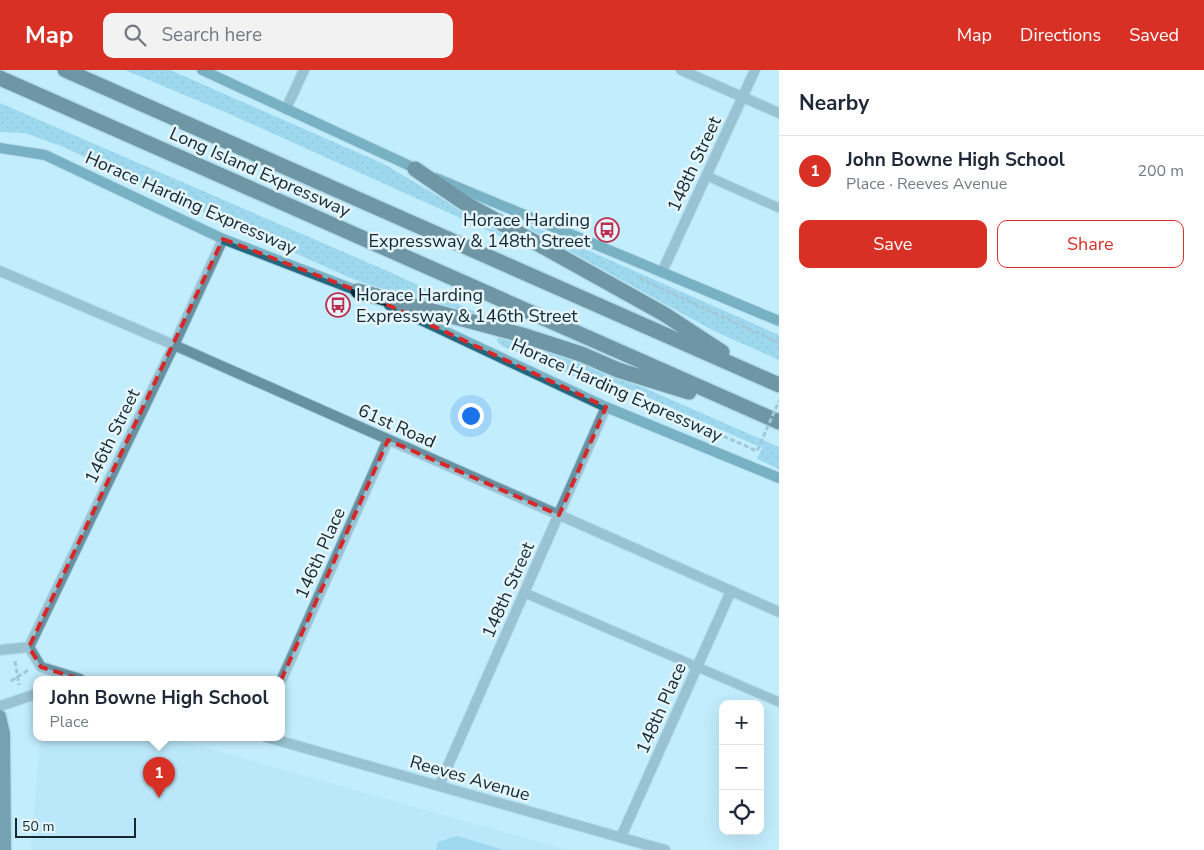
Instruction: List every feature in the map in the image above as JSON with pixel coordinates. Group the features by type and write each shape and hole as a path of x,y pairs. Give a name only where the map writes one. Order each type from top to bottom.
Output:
{"highway":[{"name":"Long Island Expressway","path":"65,70 779,385"},
{"name":"Long Island Expressway","path":"0,78 779,422"},
{"path":"415,169 464,202 664,314 762,377"},
{"path":"358,290 530,337 581,354 618,370 756,412"}],"main road":[{"path":"202,70 415,169 779,322"},
{"name":"Horace Harding Expressway","path":"0,148 45,156 223,239 358,290 606,406 779,478"},
{"path":"0,716 4,734 5,850"}],"street":[{"path":"286,109 304,70"},
{"path":"681,70 779,114"},
{"name":"148th Street","path":"662,272 755,70"},
{"name":"146th Street","path":"29,647 223,239"},
{"name":"61st Road","path":"0,271 174,345 779,612"},
{"name":"148th Street","path":"439,786 606,406"},
{"name":"146th Place","path":"283,676 388,440"},
{"name":"148th Place","path":"621,838 731,591"},
{"path":"0,650 29,647 41,667 70,676"},
{"path":"0,706 33,695"},
{"name":"Reeves Avenue","path":"280,741 664,850"}],"lane":[{"path":"707,176 779,208"},
{"path":"524,593 779,702"}],"path":[{"path":"642,276 641,279 779,343"},
{"path":"595,387 597,381 757,450 779,401"},
{"path":"627,400 632,396"},
{"path":"15,657 20,685"},
{"path":"12,682 31,668"}],"highlighted area":[{"path":"223,239 358,291 606,407 559,515 388,440 257,734 41,667 29,647"}],"shaded area":[{"path":"125,70 170,70 384,164 520,245 225,112"},
{"path":"0,103 392,273 482,315 398,294 353,279 61,146 25,133 0,132"},
{"path":"526,223 779,335 779,360 714,331 524,226"},
{"path":"498,335 574,357 779,447 779,469 757,459 762,448 616,383 596,378 590,383 502,346 497,341"},
{"path":"40,741 181,741 568,850 31,850"},
{"path":"457,836 504,850 436,850 438,842"}],"place":[{"name":"Horace Harding Expressway & 148th Street","path":"607,230"},
{"name":"Horace Harding Expressway & 146th Street","path":"338,305"},
{"name":"John Bowne High School","path":"159,798"}]}
